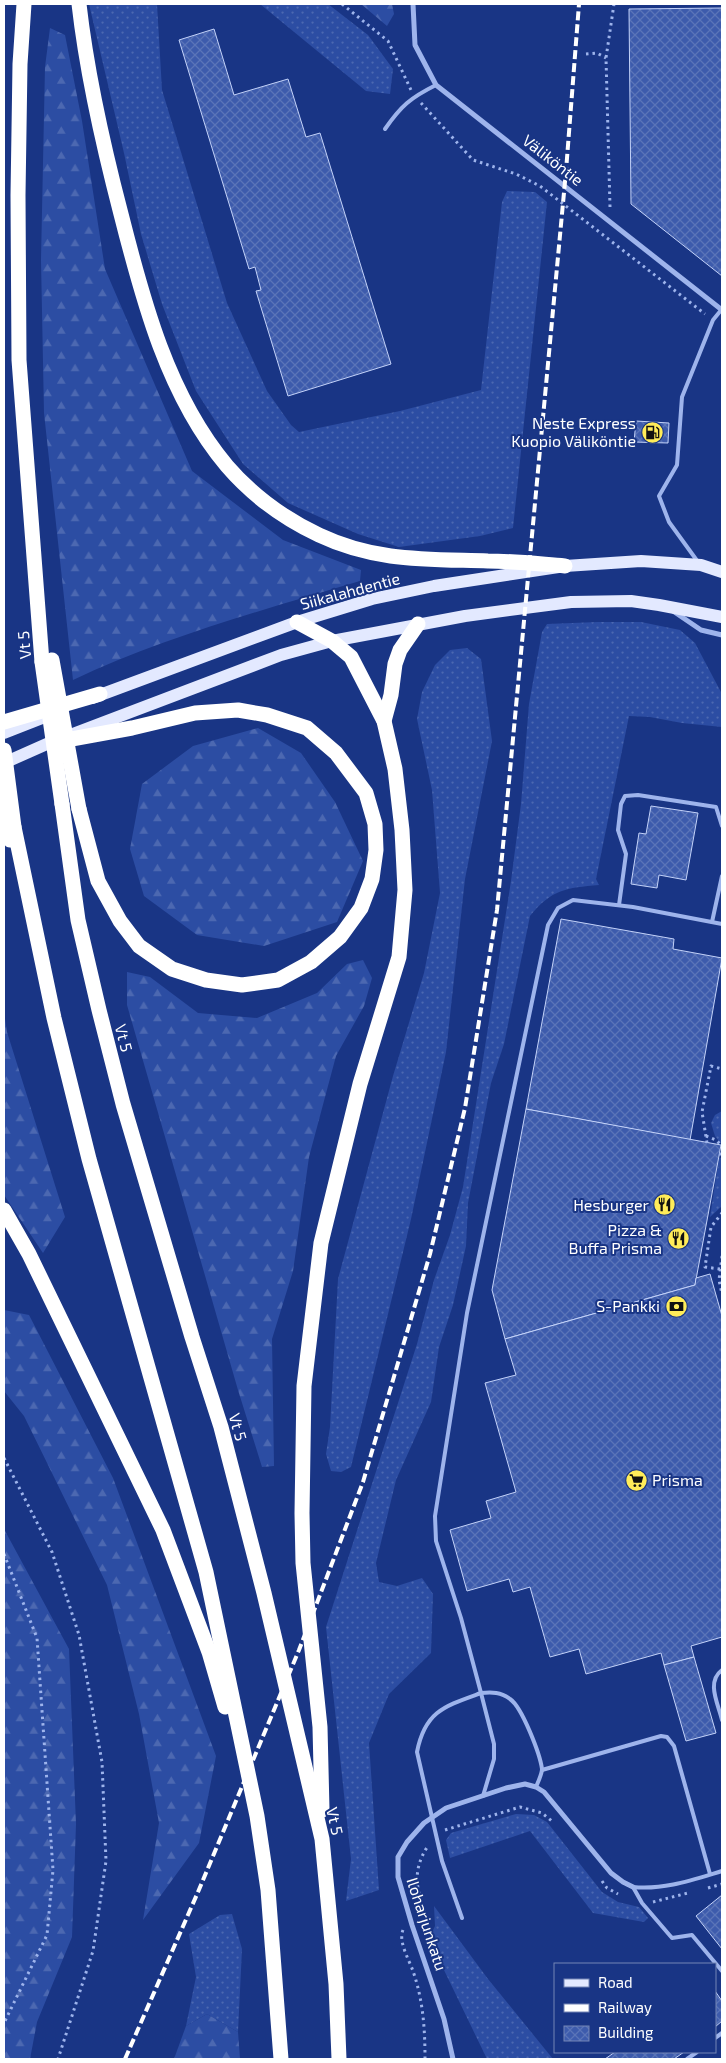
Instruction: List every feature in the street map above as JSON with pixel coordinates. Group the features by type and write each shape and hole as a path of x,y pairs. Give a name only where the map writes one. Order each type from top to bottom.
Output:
{"highway":[{"name":"Vt 5","path":"24,4 20,64 18,195 20,360 47,661 62,804 78,920 123,1104 192,1337 221,1427 264,1593 322,1839 336,1984 339,2059"},
{"path":"79,4 84,51 106,158 139,282 154,328 181,392 206,438 228,466 256,495 283,515 320,535 354,548 395,558 489,560 565,566"},
{"path":"297,622 332,641 351,657 384,721 395,769 402,830 405,890 400,956 360,1084 323,1235 304,1386 303,1563 320,1726 322,1839"},
{"path":"384,721 391,695 394,664 400,650 418,624"},
{"path":"47,661 78,810 98,881 120,920 139,946 172,969 206,980 242,985 278,980 311,962 340,936 361,908 372,879 376,850 375,824 366,793 336,753 307,728 267,715 238,710 195,713 132,728 49,744"},
{"path":"4,722 100,694"},
{"path":"4,750 8,823 34,922 54,1018 89,1159 206,1572 257,1816 269,1898 281,2059"},
{"path":"4,1210 29,1254 163,1530 209,1652 257,1816"}],"main road":[{"name":"Siikalahdentie","path":"4,733 100,694 297,622 372,599 434,586 565,566 641,560 700,566 722,572"},
{"path":"4,762 282,655 332,641 474,614 570,602 631,601 722,617"}],"street":[{"name":"Väliköntie","path":"413,4 415,45 436,85 722,310"},
{"path":"664,606 701,630 722,635"},
{"name":"Iloharjunkatu","path":"453,2059 441,2010 398,1877 398,1857 407,1842 424,1823 446,1808 506,1788 525,1784 536,1787"},
{"path":"536,1787 552,1802 612,1873 633,1887"}],"lane":[{"path":"385,129 395,114 414,96 436,85"},
{"path":"700,566 669,522 659,496 677,466 682,397 713,320 722,310"},
{"path":"619,905 626,854 618,830 621,804 625,796 638,795 716,807 722,826"},
{"path":"712,922 722,876"},
{"path":"483,1796 494,1759 494,1744 461,1618 436,1542 435,1516 467,1313 548,925 558,908 573,900 619,905 722,924"},
{"path":"722,1670 714,1679 714,1688 722,1720"},
{"path":"462,1918 442,1861 436,1836 417,1752 420,1734 430,1718 451,1704 481,1693 498,1692 512,1699 528,1727 542,1770 536,1787"},
{"path":"542,1770 661,1736 667,1737 674,1746 710,1874"},
{"path":"633,1887 651,1889 666,1887 722,1871"},
{"path":"633,1887 642,1902 672,1938 692,1934 716,1963"}],"path":[{"path":"342,4 388,41 414,96 473,160 516,174 540,186 713,320"},
{"path":"610,220 606,58 614,4"},
{"path":"586,54 597,53 606,58"},
{"path":"707,1143 702,1112 710,1066 722,1069"},
{"path":"706,1136 716,1140 722,1146"},
{"path":"720,1269 705,1267 711,1227 722,1213"},
{"path":"722,1256 719,1280 722,1294"},
{"path":"4,1458 52,1552 79,1635 102,1762 106,1861 93,1951 58,2059"},
{"path":"4,1554 37,1638 52,1870 48,1935 4,2023"},
{"path":"425,2059 425,2023 416,1980 401,1933 404,1928 427,1920 416,1886 417,1871 422,1854 436,1836 449,1827 520,1807 542,1813 555,1823"},
{"path":"601,1880 607,1888 642,1902 657,1902 694,1892"},
{"path":"704,1889 722,1884"}],"green space":[{"path":"89,4 157,4 162,90 227,303 267,391 291,425 299,432 400,411 481,390 502,202 507,191 535,192 547,202 513,528 480,536 399,547 358,534 288,503 243,464 196,391 162,304 141,234"},
{"path":"260,4 328,4 368,35 393,69 390,94 366,91"},
{"path":"361,4 392,4 394,14 387,26"},
{"path":"50,28 65,35 82,121 105,269 192,471 283,540 361,570 360,581 178,637 73,680 44,413 41,260 45,67"},
{"path":"641,622 680,630 695,643 722,694 722,727 629,716 596,879 599,885 577,887 553,895 545,900 530,916 504,1044 491,1083 468,1203 466,1246 453,1305 439,1347 431,1402 396,1480 376,1563 379,1582 397,1586 422,1578 433,1594 431,1653 389,1694 369,1743 379,1890 346,1901 351,1859 326,1627 417,1344 434,1280 450,1235 463,1187 511,881 521,804 529,704 542,632 547,624"},
{"path":"467,648 481,659 492,741 465,879 446,1052 411,1219 351,1467 341,1472 331,1471 326,1454 330,1427 338,1279 393,1076 424,973 440,893 432,790 417,719 422,692 435,665 450,650"},
{"path":"258,728 301,753 335,802 363,861 337,922 264,946 197,935 144,896 130,849 142,784 193,746"},
{"path":"363,960 372,978 364,1006 336,1056 309,1157 293,1271 272,1339 274,1466 262,1467 127,1005 127,972 150,977 198,1013 257,1018 317,993 347,964"},
{"path":"4,1012 7,1032 65,1217 43,1253 4,1195"},
{"path":"722,1111 722,1145 715,1136 711,1123 715,1115"},
{"path":"719,1158 722,1158 722,1206 710,1217"},
{"path":"4,1310 29,1315 113,1478 216,1756 199,1843 143,1920 159,1823 139,1714 107,1585 24,1416 4,1391"},
{"path":"4,1529 69,1649 76,1824 72,1937 37,2022 30,2059 4,2059"},
{"path":"516,1814 534,1815 547,1822 602,1892 618,1902 639,1907 648,1918 644,1922 593,1913 530,1831 450,1858 446,1840 451,1833"},
{"path":"434,1906 488,1979 553,2059 487,2059 429,1939 435,1926"},
{"path":"232,1914 242,1949 238,2032 207,2014 186,2026 196,1977 189,1934 220,1915"},
{"path":"207,2014 238,2032 240,2059 174,2059 186,2026"}],"building":[{"path":"722,8 722,276 631,204 629,9"},
{"path":"214,29 234,95 288,79 306,137 320,133 391,364 288,396 256,291 261,290 255,267 249,269 179,40"},
{"name":"Neste Express Kuopio Väliköntie","path":"636,421 669,423 668,443 634,442"},
{"path":"651,806 698,813 686,880 659,875 657,888 631,884 639,833 646,834"},
{"path":"561,919 674,939 673,949 722,958 690,1140 526,1109"},
{"path":"526,1109 721,1145 695,1285 505,1339 492,1290"},
{"path":"710,1274 722,1316 722,1637 691,1646 694,1657 664,1665 661,1653 586,1674 579,1649 550,1657 530,1587 513,1592 509,1579 467,1591 450,1530 491,1518 486,1501 516,1492 485,1383 516,1375 505,1339 695,1285 696,1278"},
{"path":"694,1657 716,1733 686,1741 664,1665"},
{"path":"722,1895 722,1949 696,1916"},
{"path":"716,1992 722,2001 722,2021 716,2026"},
{"path":"614,2053 683,2053 674,2059 605,2059"}],"railway":[{"path":"125,2059 198,1892 299,1650 363,1482 430,1254 465,1108 497,910 566,171 579,4"}],"place":[{"name":"Neste Express Kuopio Väliköntie","path":"652,432"},
{"name":"Hesburger","path":"665,1205"},
{"name":"Pizza & Buffa Prisma","path":"678,1239"},
{"name":"S-Pankki","path":"676,1306"},
{"name":"Prisma","path":"636,1480"}]}
